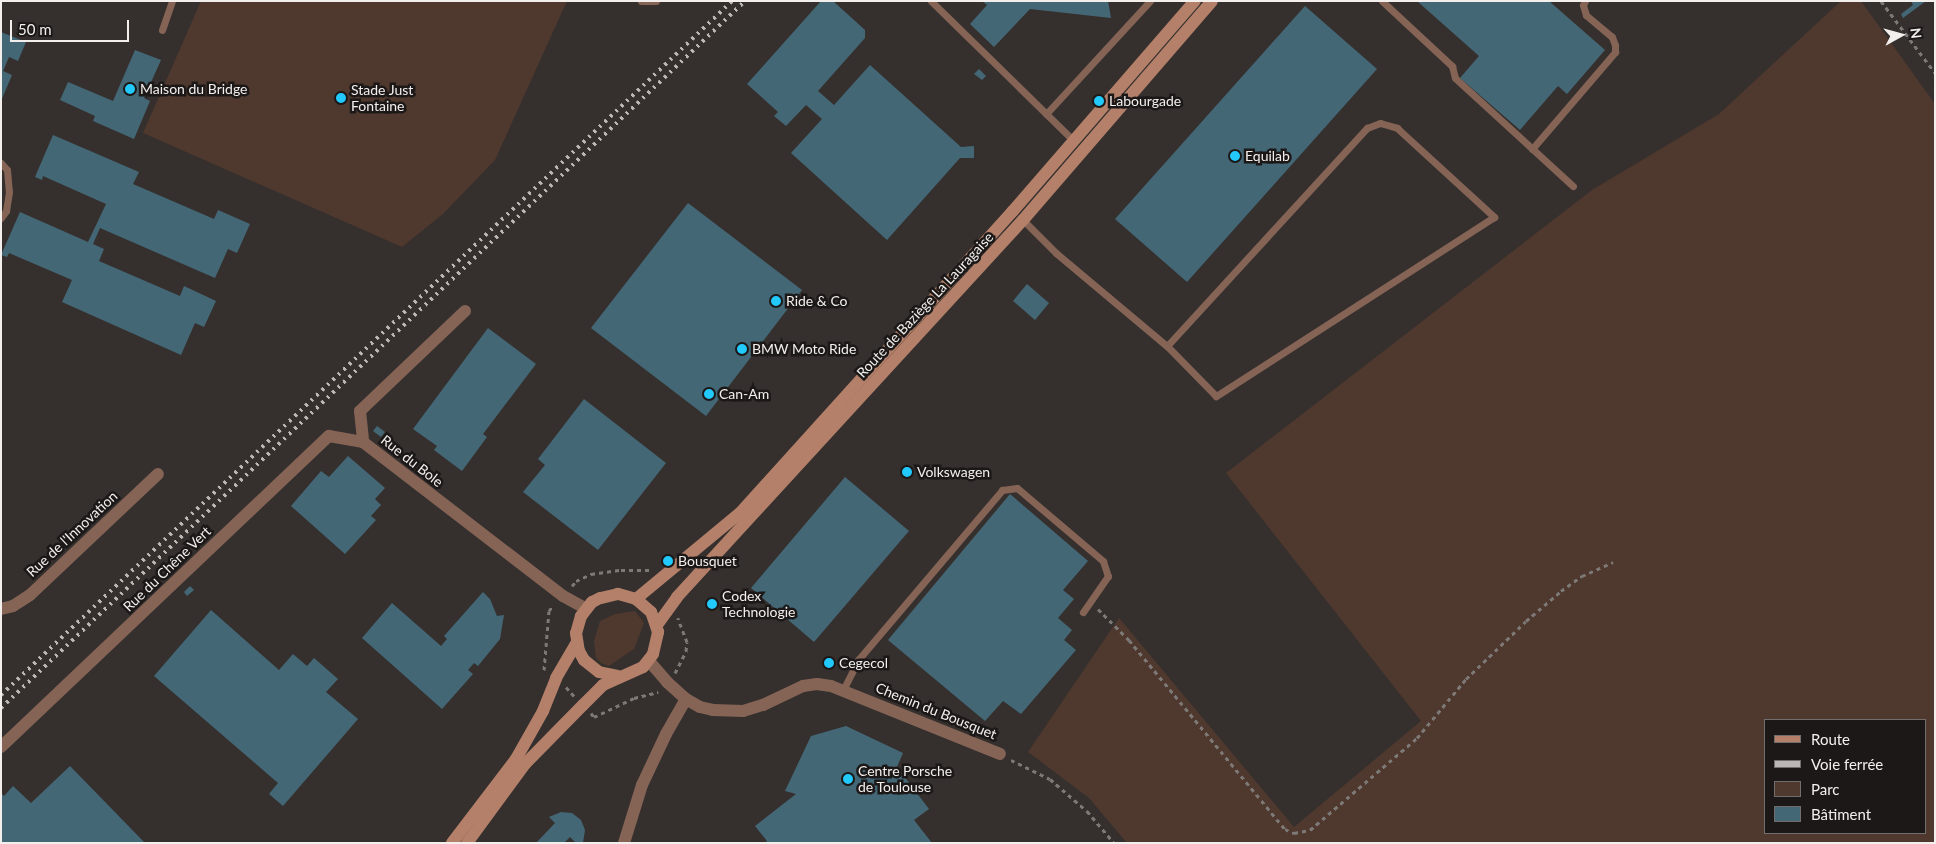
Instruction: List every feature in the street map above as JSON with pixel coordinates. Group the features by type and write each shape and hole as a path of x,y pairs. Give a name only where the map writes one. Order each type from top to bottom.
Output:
{"main road":[{"name":"Route de Baziège La Lauragaise","path":"636,599 740,513 1074,141 1195,1"},
{"name":"Route de Baziège La Lauragaise","path":"657,625 677,597 1023,220 1212,1"},
{"path":"452,843 516,760 543,711 556,678 576,642 578,624 586,609 600,598 609,595 627,595 647,607 657,625 656,647 649,661 636,672 618,676 609,676 591,667 584,660 576,642"},
{"path":"467,843 525,764 602,685 618,676"}],"street":[{"name":"Rue du Bole","path":"466,311 360,411 363,442 563,596 586,609"},
{"name":"Rue du Chêne Vert","path":"1,747 329,436 363,442"},
{"name":"Rue de l'Innovation","path":"1,608 13,606 30,595 158,474"},
{"name":"Chemin du Bousquet","path":"649,661 667,682 686,699 700,707 713,710 743,711 763,705 802,686 817,684 843,690 1000,754"},
{"path":"624,843 642,785 666,734 686,699"}],"lane":[{"path":"162,30 172,1"},
{"path":"641,1 656,1"},
{"path":"931,1 1074,141"},
{"path":"1046,114 1150,1"},
{"path":"1532,149 1615,52 1612,38 1586,15 1583,6 1585,1"},
{"path":"1384,2 1452,66 1455,78 1573,186"},
{"path":"1023,220 1056,253 1167,346 1216,396 1494,217 1397,128 1380,123 1367,128 1167,346"},
{"path":"1,163 7,170 9,192 6,211 1,218"},
{"path":"843,690 858,660 1002,490 1017,488 1103,562 1108,576 1083,612"}],"path":[{"path":"1881,1 1935,73"},
{"path":"1090,601 1129,640 1285,829 1294,833 1310,830 1418,738 1466,679 1526,621 1561,591 1582,576 1613,562"},
{"path":"572,586 576,581 591,574 621,570 654,570"},
{"path":"548,675 544,673 547,656 549,611 558,600"},
{"path":"674,674 686,651 686,642 677,616"},
{"path":"562,683 576,697"},
{"path":"590,712 594,717 634,698 658,691"},
{"name":"Chemin du Bousquet","path":"1000,754 1050,780 1087,811 1114,843"}],"green space":[{"name":"Stade Just Fontaine","path":"201,1 567,1 495,160 443,214 402,247 143,133"},
{"path":"1841,1 1861,1 1935,104 1935,843 1127,843 1089,798 1028,752 1119,618 1294,827 1421,721 1226,473 1592,190 1719,114"},
{"path":"635,611 644,623 634,649 609,666 601,663 596,658 594,641 600,621 615,614"}],"building":[{"path":"821,1 833,1 865,30 865,38 818,91 834,105 870,65 961,147 974,146 974,158 960,158 887,240 791,153 822,119 806,105 786,126 774,116 778,112 747,84"},
{"path":"982,1 1108,1 1111,18 1030,9 994,47 970,24 987,5"},
{"path":"1417,1 1549,1 1605,50 1567,94 1558,86 1520,130 1460,78 1479,56"},
{"path":"1911,1 1926,1 1903,18 1901,14 1913,5"},
{"name":"Equilab","path":"1305,6 1377,69 1187,282 1115,219"},
{"path":"1,32 26,42 18,61 9,57 3,71 12,75 1,101"},
{"path":"135,50 161,60 144,98 150,101 134,139 93,121 95,116 60,100 68,82 113,101"},
{"path":"979,69 986,76 982,80 974,74"},
{"path":"53,135 139,172 133,184 214,219 218,210 250,224 237,253 228,249 215,278 100,228 93,244 104,249 99,261 180,296 184,286 216,301 204,327 195,323 181,355 62,302 72,280 9,253 7,257 1,255 20,212 88,242 106,204 43,176 42,180 35,177"},
{"path":"688,203 802,290 706,416 591,328"},
{"path":"1027,284 1049,303 1035,320 1013,301"},
{"path":"488,328 536,364 483,434 487,437 462,471 434,450 437,446 413,429"},
{"path":"584,399 666,463 598,550 523,492 545,465 538,459"},
{"path":"377,426 385,432 381,437 373,431"},
{"path":"348,456 385,488 375,499 381,505 371,516 376,520 345,554 291,506 321,471 329,477"},
{"path":"845,477 909,531 814,642 751,588"},
{"path":"1010,494 1088,561 1063,590 1074,599 1058,618 1072,630 1064,640 1076,650 1021,714 1003,701 985,721 888,640"},
{"path":"190,586 194,590 187,596 184,592"},
{"path":"483,592 490,599 497,616 504,615 500,639 478,666 474,663 468,670 473,674 442,709 362,638 392,603 441,646 447,639 444,636"},
{"path":"211,610 279,670 293,654 307,666 314,658 338,679 326,692 358,719 283,806 269,794 278,783 154,676"},
{"name":"Cegecol","path":"828,658 835,664 831,668 824,662"},
{"name":"Centre Porsche de Toulouse","path":"846,726 903,753 897,767 929,809 914,820 932,843 765,843 767,841 755,826 796,794 785,791 811,736"},
{"path":"70,766 145,843 1,843 1,793 4,796 13,786 31,803"},
{"path":"561,812 572,813 581,820 585,830 583,843 576,843 570,837 564,843 536,843 555,823 549,817"}],"railway":[{"path":"1,695 732,1"},
{"path":"1,708 745,1"}],"place":[{"name":"Maison du Bridge","path":"130,89"},
{"name":"Stade Just Fontaine","path":"341,98"},
{"name":"Labourgade","path":"1099,101"},
{"name":"Equilab","path":"1235,156"},
{"name":"Ride & Co","path":"776,301"},
{"name":"BMW Moto Ride","path":"742,349"},
{"name":"Can-Am","path":"709,394"},
{"name":"Volkswagen","path":"907,472"},
{"name":"Bousquet","path":"668,561"},
{"name":"Codex Technologie","path":"712,604"},
{"name":"Cegecol","path":"829,663"},
{"name":"Centre Porsche de Toulouse","path":"848,779"}]}
